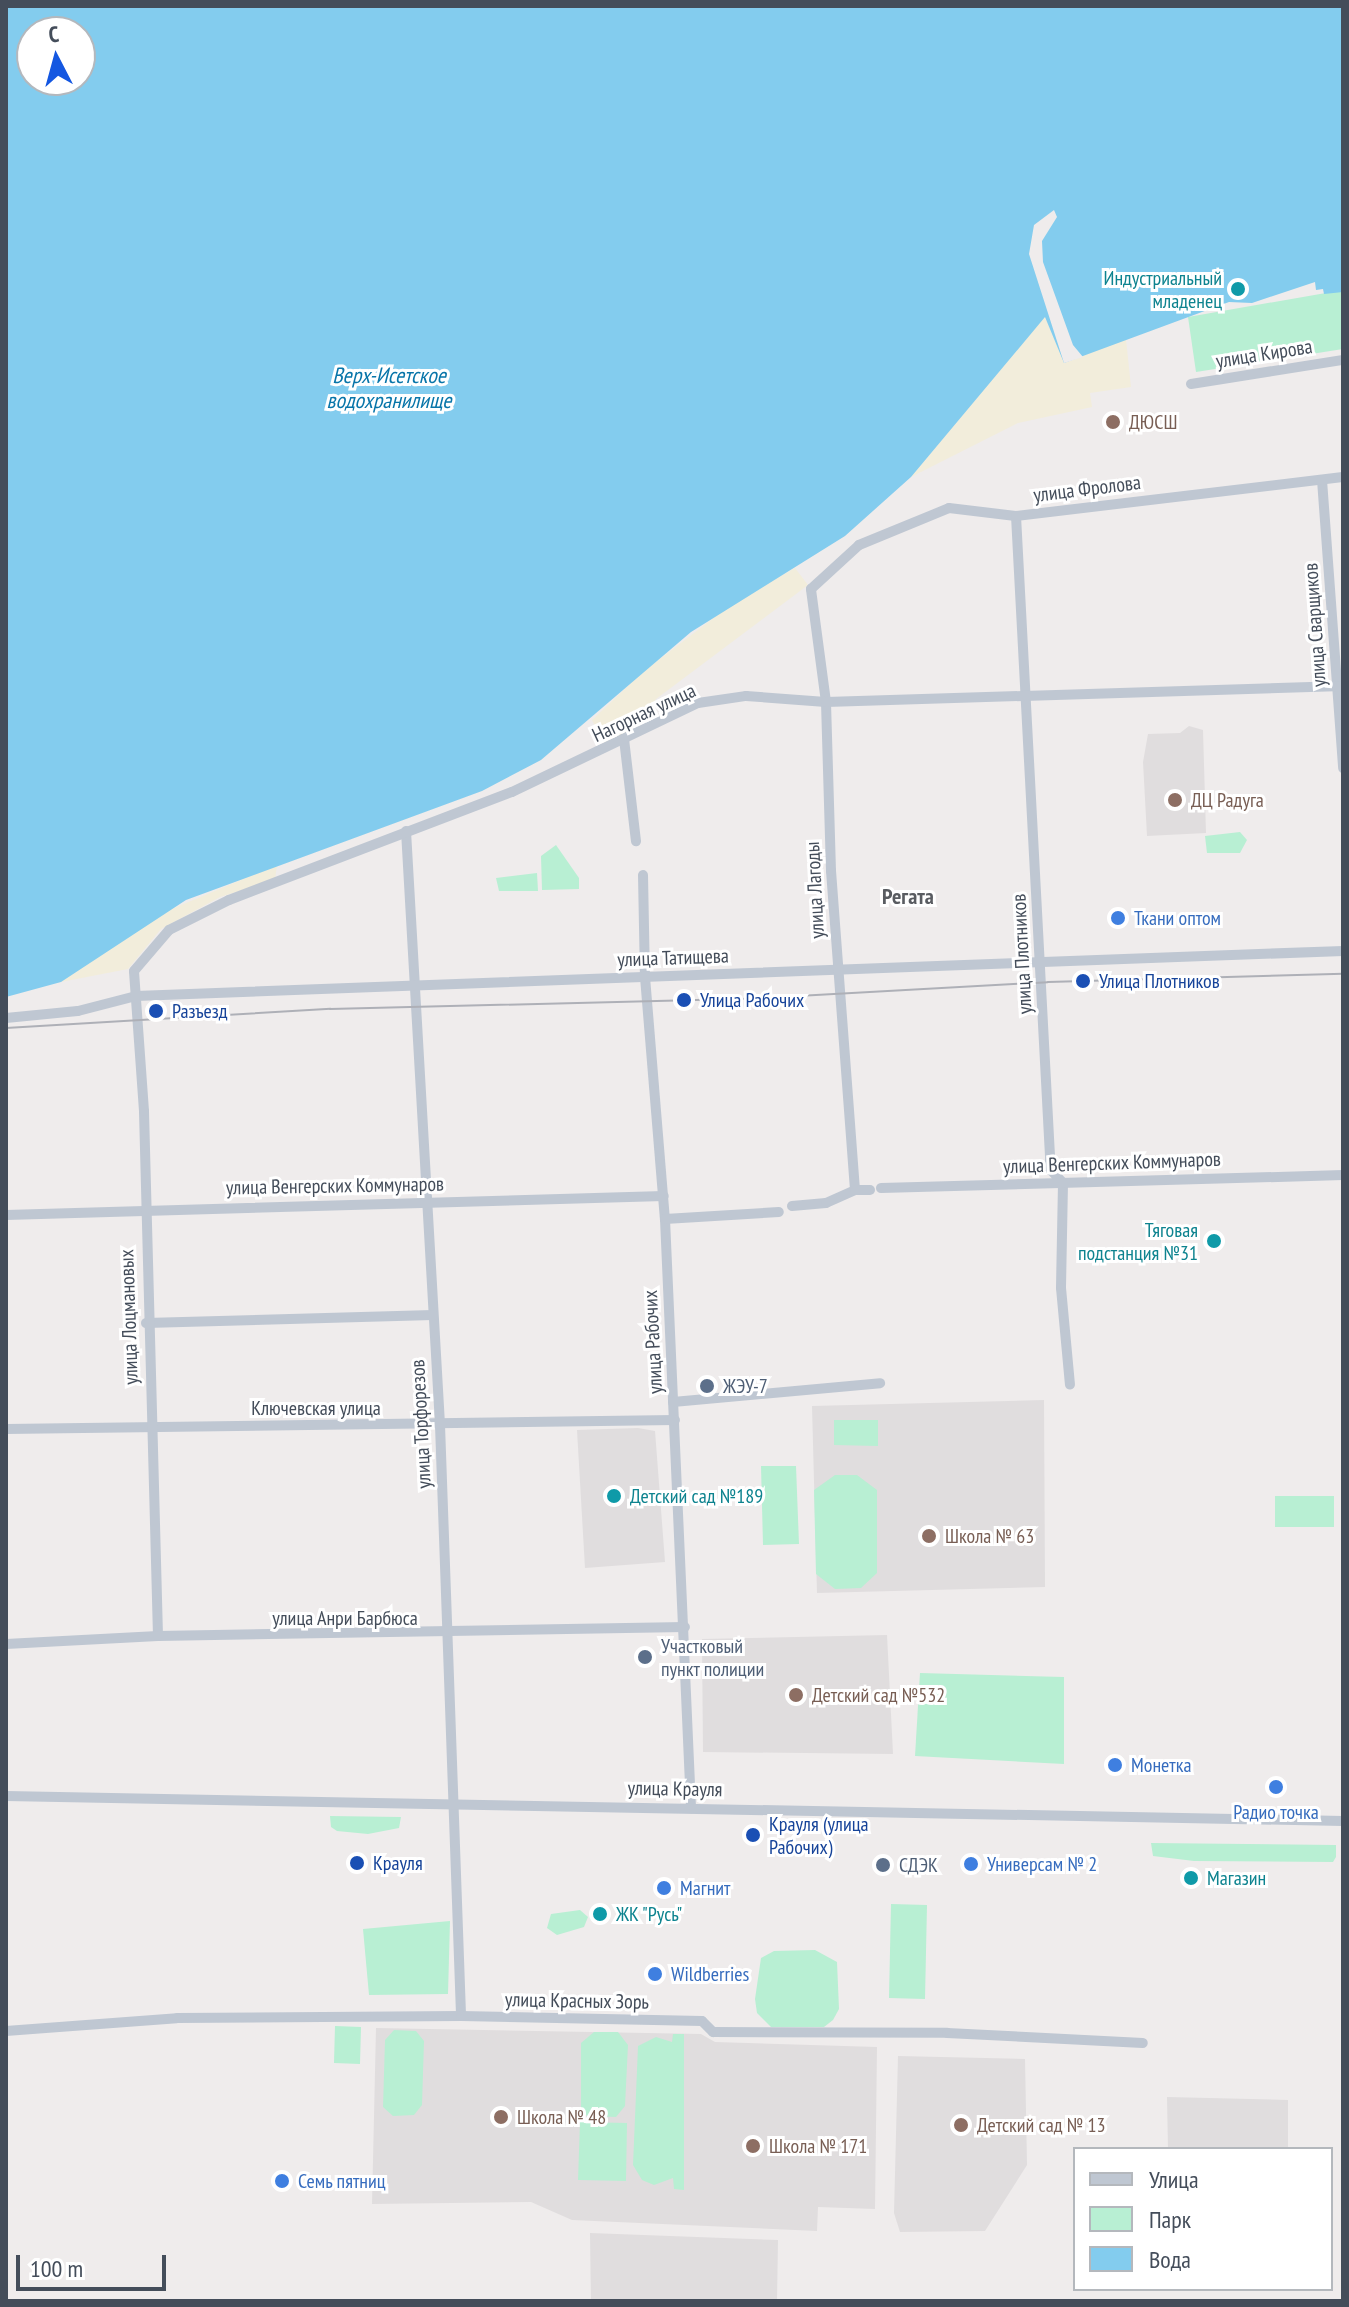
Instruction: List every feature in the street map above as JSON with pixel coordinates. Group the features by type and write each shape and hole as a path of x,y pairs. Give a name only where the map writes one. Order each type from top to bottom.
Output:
{"street":[{"name":"улица Кирова","path":"1191,384 1343,360"},
{"name":"улица Фролова","path":"811,589 859,545 949,508 1016,516 1343,477"},
{"name":"улица Сварщиков","path":"1322,480 1340,686 1343,768"},
{"name":"улица Плотников","path":"1016,516 1029,694 1050,1169 1063,1183 1061,1288 1070,1385"},
{"name":"улица Лагоды","path":"811,589 826,702 837,970 855,1190"},
{"name":"Нагорная улица","path":"136,996 134,971 169,930 229,900 512,792 698,703 746,696 826,702 1340,686"},
{"path":"624,739 636,841"},
{"name":"улица Торфорезов","path":"406,831 411,986 440,1425 461,2016"},
{"name":"улица Рабочих","path":"643,875 645,977 664,1196 691,1808"},
{"name":"улица Татищева","path":"6,1018 78,1011 136,996 1343,951"},
{"name":"улица Лоцмановых","path":"136,996 158,1636"},
{"name":"улица Венгерских Коммунаров","path":"792,1206 826,1203 855,1190 1343,1175"},
{"name":"улица Венгерских Коммунаров","path":"6,1215 144,1208 664,1196"},
{"path":"665,1219 779,1212"},
{"path":"146,1323 433,1315"},
{"path":"673,1402 880,1383"},
{"name":"Ключевская улица","path":"6,1429 152,1430 675,1420"},
{"name":"улица Анри Барбюса","path":"6,1644 158,1636 447,1635 685,1627"},
{"name":"улица Крауля","path":"6,1796 1343,1821"},
{"name":"улица Красных Зорь","path":"6,2031 56,2023 177,2018 461,2016 702,2021 713,2032 1036,2035 1054,2042 1143,2043"}],"shaded area":[{"name":"ДЦ Радуга","path":"1189,726 1203,730 1206,833 1147,836 1143,762 1148,734 1180,733"},
{"name":"Школа № 63","path":"1044,1400 1045,1587 817,1593 812,1406"},
{"path":"638,1428 655,1431 665,1562 585,1568 577,1430"},
{"name":"Детский сад №532","path":"887,1635 893,1754 703,1752 702,1639"},
{"path":"376,2028 701,2034 715,2042 877,2047 875,2209 818,2207 817,2231 572,2220 531,2202 372,2204"},
{"name":"Детский сад № 13","path":"898,2056 1025,2059 1027,2165 985,2231 900,2232 894,2213"},
{"path":"1167,2097 1288,2100 1288,2147 1168,2147"},
{"path":"590,2233 778,2240 777,2301 591,2301"}],"green space":[{"path":"1343,290 1343,349 1196,372 1188,317"},
{"path":"1240,832 1247,840 1240,853 1207,853 1205,836"},
{"path":"556,845 579,878 579,889 542,890 541,856"},
{"path":"537,873 538,891 499,891 496,878"},
{"path":"834,1420 878,1420 878,1446 834,1445"},
{"path":"761,1466 796,1466 799,1544 763,1545"},
{"path":"835,1475 857,1475 877,1490 877,1573 861,1588 835,1589 816,1574 814,1490"},
{"path":"1275,1496 1334,1496 1334,1527 1275,1527"},
{"path":"920,1673 1064,1677 1064,1764 915,1756"},
{"path":"330,1816 401,1817 399,1828 368,1834 337,1831 331,1827"},
{"path":"1151,1843 1336,1845 1336,1857 1333,1862 1194,1861 1153,1856"},
{"path":"891,1904 927,1905 925,1999 889,1998"},
{"path":"580,1910 588,1917 584,1927 557,1935 547,1928 551,1914"},
{"path":"450,1921 448,1994 369,1995 363,1929"},
{"path":"815,1950 837,1962 839,2009 833,2020 824,2027 771,2027 757,2013 755,1999 761,1958 774,1951"},
{"path":"335,2026 361,2027 360,2064 334,2063"},
{"path":"394,2030 416,2031 424,2041 422,2105 414,2115 393,2116 383,2107 385,2040"},
{"path":"594,2032 618,2032 628,2045 625,2106 616,2117 587,2116 581,2108 581,2043"},
{"path":"673,2034 684,2034 684,2190 674,2189 673,2178 654,2185 642,2180 633,2165 638,2046 656,2037 672,2042"},
{"path":"580,2122 627,2123 626,2181 578,2180"}],"sand":[{"path":"1045,316 1064,363 1126,339 1131,387 1090,393 1092,407 1018,423 911,477"},
{"path":"795,568 808,585 656,699 640,724 605,746 592,720 644,671 732,604"},
{"path":"277,865 275,880 220,897 161,929 128,969 61,982 155,916"}],"water":[{"name":"Верх-Исетское водохранилище","path":"6,6 1343,6 1343,292 1324,294 1323,289 1316,290 1315,282 1252,303 1229,302 1064,363 1045,317 911,477 845,536 691,632 541,760 482,791 186,900 61,982 6,997"}],"pier":[{"path":"1054,210 1057,217 1042,241 1043,262 1073,345 1083,357 1064,363 1029,254 1034,225"}],"tram line":[{"path":"6,1028 330,1009 746,999 1048,982 1343,974"}],"place":[{"name":"Индустриальный младенец","path":"1238,289"},
{"name":"ДЮСШ","path":"1113,422"},
{"name":"ДЦ Радуга","path":"1175,800"},
{"name":"Ткани оптом","path":"1118,918"},
{"name":"Улица Плотников","path":"1083,981"},
{"name":"Улица Рабочих","path":"684,1000"},
{"name":"Разъезд","path":"156,1011"},
{"name":"Тяговая подстанция №31","path":"1214,1241"},
{"name":"ЖЭУ-7","path":"707,1386"},
{"name":"Детский сад №189","path":"614,1496"},
{"name":"Школа № 63","path":"929,1536"},
{"name":"Участковый пункт полиции","path":"645,1657"},
{"name":"Детский сад №532","path":"796,1695"},
{"name":"Монетка","path":"1115,1765"},
{"name":"Радио точка","path":"1276,1787"},
{"name":"Крауля (улица Рабочих)","path":"753,1835"},
{"name":"Крауля","path":"357,1863"},
{"name":"Универсам № 2","path":"971,1864"},
{"name":"СДЭК","path":"883,1865"},
{"name":"Магазин","path":"1191,1878"},
{"name":"Магнит","path":"664,1888"},
{"name":"ЖК \"Русь\"","path":"600,1914"},
{"name":"Wildberries","path":"655,1974"},
{"name":"Школа № 48","path":"501,2117"},
{"name":"Детский сад № 13","path":"961,2125"},
{"name":"Школа № 171","path":"753,2146"},
{"name":"Семь пятниц","path":"282,2181"}],"district":[{"name":"Регата","path":"908,897"}]}
